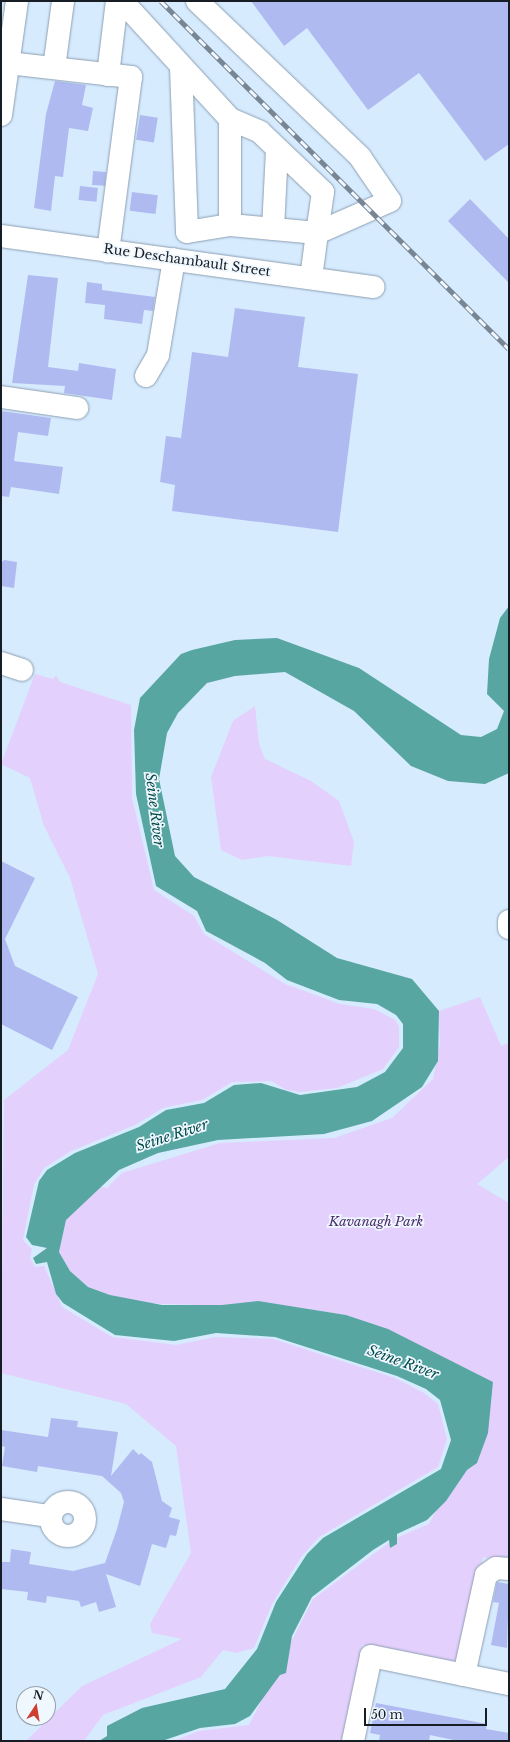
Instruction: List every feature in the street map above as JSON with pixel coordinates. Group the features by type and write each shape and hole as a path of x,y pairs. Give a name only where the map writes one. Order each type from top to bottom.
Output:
{"street":[{"path":"1,115 3,88 17,1"},
{"path":"54,68 63,1"},
{"path":"108,75 117,1"},
{"path":"122,1 230,119 260,132 277,151 323,192 311,278"},
{"path":"187,232 230,225 317,232 390,201 360,157 197,1"},
{"path":"8,63 131,77 108,250"},
{"path":"146,376 158,355 179,260 187,232 181,67"},
{"path":"230,119 230,225"},
{"path":"273,229 277,151"},
{"name":"Rue Deschambault Street","path":"1,236 374,287"},
{"path":"1,397 77,408"},
{"path":"1,663 22,670"},
{"path":"509,921 506,922 509,928"},
{"path":"1,1509 49,1516"},
{"path":"464,1675 486,1575 496,1568 509,1569"},
{"path":"353,1741 370,1656 509,1684"}],"green space":[{"path":"35,674 53,679 56,675 60,682 131,705 132,798 154,890 194,916 204,934 285,984 340,1004 374,1009 395,1020 399,1026 399,1047 383,1069 337,1088 299,1092 286,1090 272,1081 232,1082 202,1100 163,1108 135,1125 71,1151 44,1168 34,1184 23,1240 32,1249 30,1258 35,1267 44,1266 62,1307 112,1337 176,1345 216,1337 273,1339 395,1378 424,1393 438,1404 447,1439 438,1467 319,1537 301,1557 272,1604 254,1648 236,1653 223,1650 201,1677 103,1715 84,1741 26,1741 41,1726 56,1726 56,1712 82,1686 182,1639 152,1633 150,1624 191,1553 176,1446 126,1404 1,1373 4,1100 68,1050 98,974 70,878 44,826 30,778 1,764"},
{"path":"255,706 259,744 265,759 311,781 339,801 354,842 351,866 268,856 242,860 221,850 211,777 233,721"},
{"name":"Kavanagh Park","path":"480,997 501,1046 509,1043 509,1157 477,1184 509,1203 509,1563 483,1557 461,1664 362,1645 342,1741 174,1741 199,1731 249,1725 313,1599 394,1539 429,1524 491,1404 493,1382 383,1328 346,1315 298,1308 135,1303 88,1287 70,1271 59,1252 66,1220 97,1186 107,1188 122,1173 220,1143 334,1138 392,1118 433,1079 440,1044 439,1011"}],"water":[{"name":"Seine River","path":"509,606 509,773 485,784 448,781 411,766 354,711 285,672 235,676 207,683 178,713 167,733 159,779 175,856 194,877 277,920 337,958 412,979 439,1011 438,1061 422,1087 372,1121 324,1134 218,1140 158,1153 119,1170 66,1220 59,1252 70,1271 88,1287 110,1295 162,1305 222,1305 258,1301 346,1315 388,1329 493,1382 488,1433 477,1463 467,1470 446,1501 427,1520 397,1534 397,1544 390,1548 389,1540 373,1550 312,1597 292,1636 286,1673 280,1675 250,1716 235,1724 200,1728 162,1741 99,1741 107,1736 107,1726 142,1708 225,1689 257,1649 276,1602 307,1554 323,1538 441,1469 451,1440 440,1400 426,1389 397,1376 275,1337 216,1333 174,1341 115,1335 63,1303 56,1294 47,1262 36,1264 33,1258 47,1248 32,1245 26,1237 39,1181 47,1170 75,1153 139,1127 166,1110 204,1103 234,1085 261,1083 300,1095 357,1087 385,1072 403,1048 403,1024 396,1015 377,1004 339,1000 287,980 265,963 206,931 197,911 156,886 136,794 134,730 140,698 181,654 235,640 277,638 359,668 461,735 481,737 497,729 504,711 487,694 489,659 500,618"}],"building":[{"path":"251,1 509,1 509,144 485,161 419,73 368,110 307,28 284,46"},
{"path":"55,81 86,85 82,105 93,108 88,131 69,128 63,177 55,176 51,211 34,208 46,114"},
{"path":"140,115 158,118 154,143 136,140"},
{"path":"93,171 106,172 105,186 92,185"},
{"path":"80,186 98,188 96,202 79,200"},
{"path":"132,192 158,195 155,214 130,211"},
{"path":"470,199 509,239 509,283 448,221"},
{"path":"28,275 58,278 48,367 78,371 79,363 116,369 112,400 64,393 65,386 12,383"},
{"path":"87,282 102,284 102,290 155,297 153,311 144,310 142,324 104,319 105,305 85,303"},
{"path":"235,308 305,317 298,367 358,374 338,532 172,511 175,485 160,482 166,436 181,438 192,352 228,357"},
{"path":"1,411 51,418 48,436 18,432 14,461 63,467 59,494 11,487 9,497 1,496"},
{"path":"4,560 17,562 14,588 1,586 1,563"},
{"path":"1,861 35,878 5,939 15,966 78,997 52,1050 1,1024"},
{"path":"51,1418 78,1421 77,1427 118,1432 111,1476 133,1449 139,1455 141,1453 152,1462 162,1501 172,1508 169,1517 180,1520 176,1536 170,1535 166,1548 152,1544 140,1586 106,1574 116,1607 99,1612 96,1602 81,1607 79,1601 47,1596 46,1603 27,1600 28,1592 1,1589 1,1562 10,1562 11,1549 31,1552 29,1564 73,1571 105,1563 117,1529 124,1502 121,1493 102,1476 38,1466 37,1472 2,1466 5,1447 1,1446 1,1430 48,1437"},
{"path":"497,1582 509,1584 507,1648 491,1645 499,1603 493,1602"},
{"path":"376,1703 487,1724 486,1729 509,1733 509,1741 458,1741 430,1735 429,1741 379,1741 380,1735 370,1733"}],"railway":[{"path":"161,1 509,349"}]}
